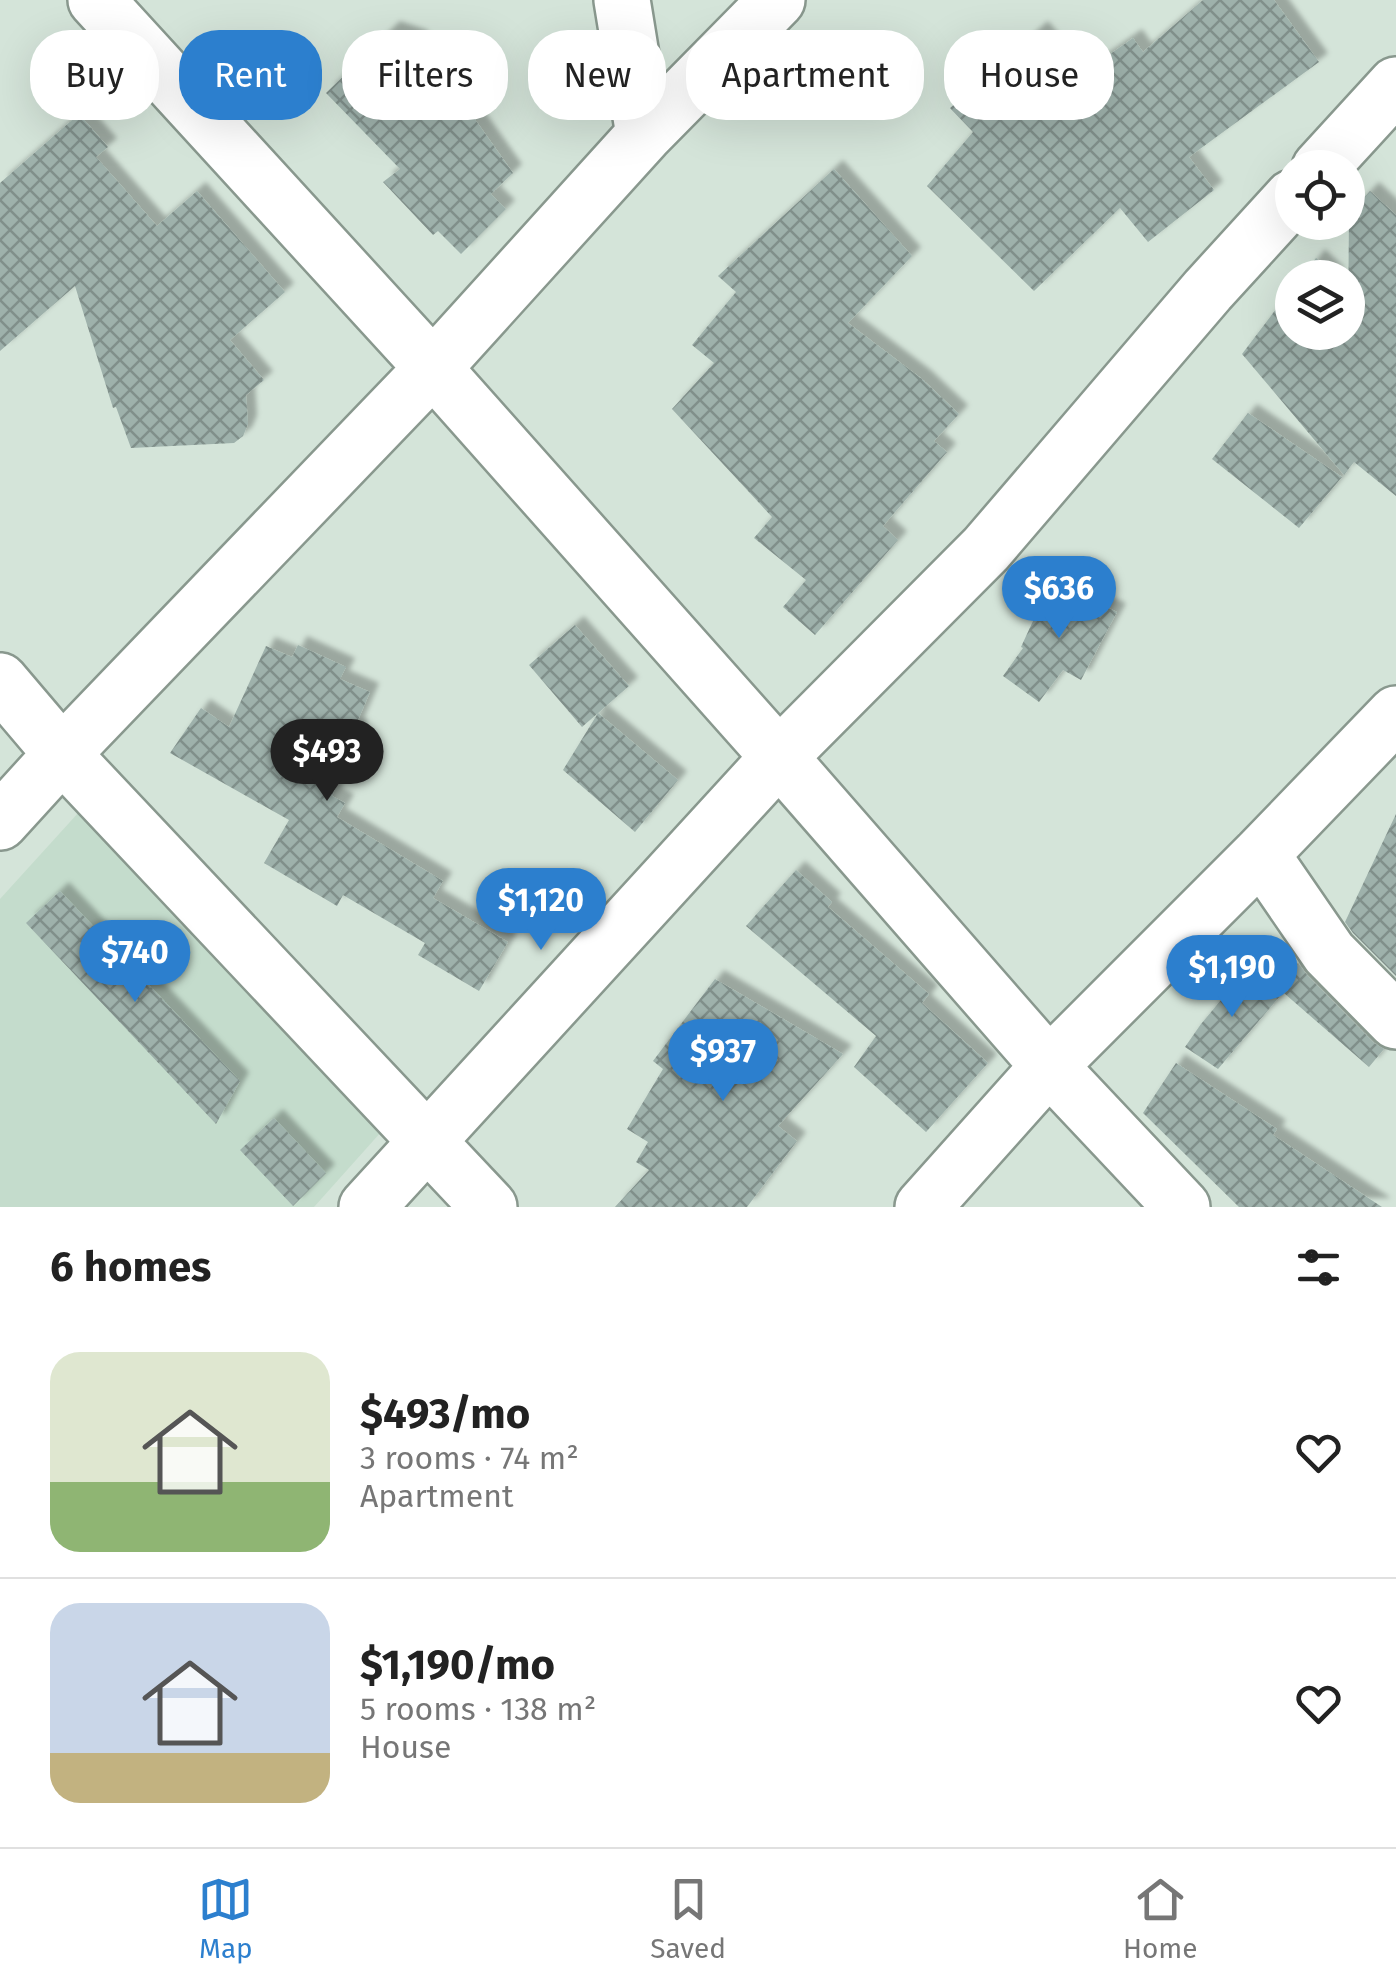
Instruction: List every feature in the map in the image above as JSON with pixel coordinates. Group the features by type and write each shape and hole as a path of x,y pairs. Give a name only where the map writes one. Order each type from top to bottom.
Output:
{"street":[{"path":"96,0 433,368 1049,1066 1182,1207"},
{"path":"622,0 644,135"},
{"path":"0,822 433,368 644,135 777,0"},
{"path":"1336,150 1396,84"},
{"path":"366,1207 779,757 986,549 1275,217"},
{"path":"0,681 62,754 489,1207"},
{"path":"923,1207 1049,1066 1396,714"},
{"path":"1262,854 1330,954 1396,1021"}],"shaded area":[{"path":"79,812 390,1122 314,1207 0,1207 0,899"}],"building":[{"path":"1203,0 1274,0 1319,62 1189,157 1214,190 1148,242 1120,208 1034,291 927,186 973,132 962,120 1114,120 1114,51 1133,38 1143,52"},
{"path":"342,77 342,109 326,93"},
{"path":"72,120 84,120 108,147 96,157 157,226 197,191 285,292 230,340 264,380 246,395 248,424 243,436 234,443 131,448 116,407 113,408 75,286 0,351 0,183"},
{"path":"352,120 475,120 513,173 491,194 506,209 461,254 438,231 433,235 383,182 400,169"},
{"path":"834,169 912,256 848,323 922,379 959,414 934,441 947,452 883,526 898,540 815,635 783,607 806,580 754,538 772,517 672,409 714,363 692,345 736,292 718,276"},
{"path":"1370,191 1396,215 1396,496 1354,462 1344,475 1242,354 1275,310 1275,350 1365,350 1365,260 1349,260 1349,240 1365,240 1365,196"},
{"path":"1248,413 1342,477 1299,528 1212,459"},
{"path":"1051,582 1117,612 1081,680 1063,670 1039,702 1003,676 1023,648"},
{"path":"575,625 629,686 582,727 529,665"},
{"path":"298,645 346,667 340,679 370,692 332,796 345,803 337,817 443,881 433,898 508,942 479,991 418,955 425,943 343,895 337,906 264,863 289,820 170,753 201,708 229,727 266,646 292,657"},
{"path":"598,713 678,780 635,832 563,770"},
{"path":"1396,814 1396,976 1345,922"},
{"path":"796,870 832,902 828,907 929,994 922,1003 988,1063 926,1132 854,1067 876,1036 746,926"},
{"path":"60,891 240,1081 216,1124 26,923"},
{"path":"1298,963 1384,1049 1369,1067 1277,987"},
{"path":"1247,969 1280,996 1218,1069 1185,1047"},
{"path":"715,979 843,1054 778,1126 797,1141 747,1207 615,1207 649,1170 636,1162 648,1142 627,1129 663,1069 653,1061"},
{"path":"1176,1063 1277,1129 1273,1135 1382,1207 1239,1207 1143,1113"},
{"path":"274,1118 326,1173 293,1206 240,1150"}]}
